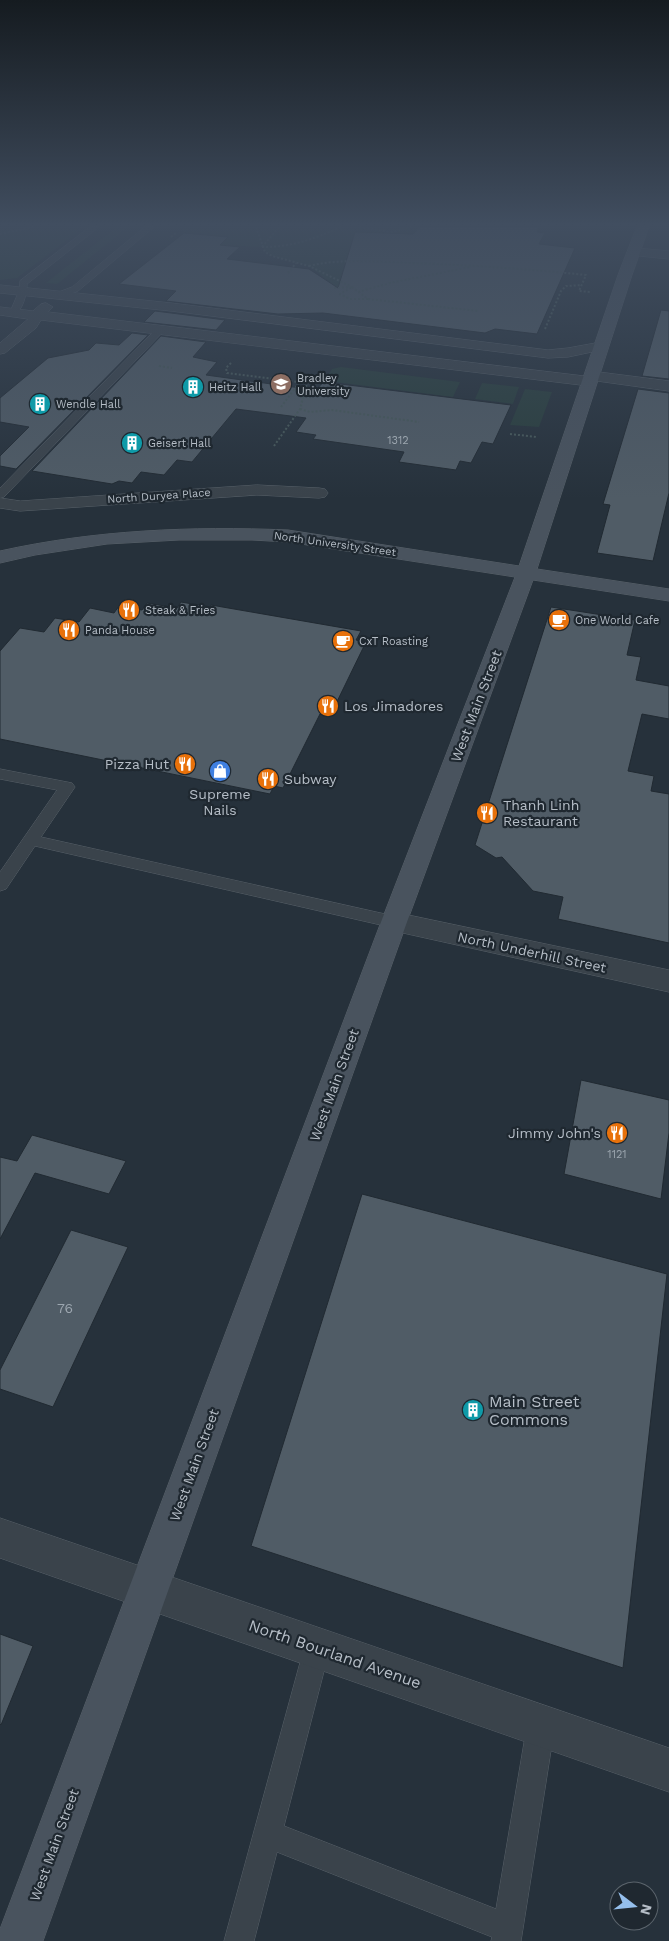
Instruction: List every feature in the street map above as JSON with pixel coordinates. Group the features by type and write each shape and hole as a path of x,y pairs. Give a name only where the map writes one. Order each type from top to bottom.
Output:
{"main road":[{"name":"West Main Street","path":"19,1941 394,922 526,572 611,318"},
{"name":"North University Street","path":"0,557 21,552 134,537 229,533 288,536 669,595"},
{"path":"0,545 42,537 85,543"}],"street":[{"path":"0,350 31,325 35,318"},
{"path":"58,318 590,379 669,386"},
{"path":"241,318 548,354 601,346"},
{"name":"North Duryea Place","path":"0,503 20,506 257,490 319,492"},
{"name":"North Underhill Street","path":"394,922 669,981"},
{"name":"North Bourland Avenue","path":"0,1538 148,1591 669,1770"}],"lane":[{"path":"0,495 160,330"},
{"path":"0,774 67,787 0,885"},
{"path":"31,840 394,922"},
{"path":"239,1941 317,1648"},
{"path":"268,1834 507,1934 541,1725"}],"path":[{"path":"542,336 550,318"},
{"path":"235,357 226,368 227,373 307,383 318,380 326,369"},
{"path":"281,407 300,382"},
{"path":"274,446 300,409 307,383"},
{"path":"300,409 310,412 332,410 419,422"},
{"path":"510,434 537,437"}],"green space":[{"path":"341,367 460,382 453,397 335,382 327,377 332,369"},
{"path":"482,383 519,387 513,404 475,399"},
{"path":"525,389 552,392 539,427 510,425"}],"building":[{"path":"148,318 206,318 225,320 216,330 144,322"},
{"path":"360,318 544,318 537,334 495,329 485,333"},
{"path":"659,318 669,318 669,379 642,376"},
{"path":"132,333 148,335 16,469 0,466 0,456 29,427 0,422 0,398 48,358 89,350 96,343 119,345"},
{"path":"161,336 206,342 193,357 217,362 206,375 315,390 324,382 511,405 493,444 482,442 471,463 460,461 456,470 399,462 404,452 313,439 316,435 296,432 306,418 236,409 192,462 177,460 164,475 141,472 132,483 119,481 112,484 32,471"},
{"path":"638,389 669,393 669,493 653,561 597,553 610,505 603,504"},
{"path":"181,602 210,607 211,605 361,631 356,640 366,642 330,716 320,714 283,788 274,786 270,794 0,739 0,651 20,628 44,632 55,618 79,622 90,608 114,613 119,606 142,610 147,603 177,608"},
{"path":"551,607 635,620 627,655 641,657 636,680 669,686 669,719 642,714 628,771 654,776 651,791 669,794 669,943 558,919 563,897 533,891 502,857 496,858 475,845"},
{"path":"581,1080 669,1100 669,1133 661,1199 564,1174"},
{"path":"32,1135 126,1161 109,1194 35,1173 0,1239 0,1157 17,1161"},
{"name":"Main Street Commons","path":"362,1194 667,1274 623,1668 251,1546"},
{"path":"71,1230 128,1247 53,1407 0,1389 0,1370"},
{"path":"0,1634 33,1646 1,1725 0,1724"}],"place":[{"name":"Bradley University","path":"281,384"},
{"name":"Heitz Hall","path":"193,387"},
{"name":"Wendle Hall","path":"40,404"},
{"name":"Geisert Hall","path":"132,443"},
{"name":"Steak & Fries","path":"129,610"},
{"name":"One World Cafe","path":"559,620"},
{"name":"Panda House","path":"69,630"},
{"name":"CxT Roasting","path":"343,641"},
{"name":"Los Jimadores","path":"328,706"},
{"name":"Pizza Hut","path":"185,764"},
{"name":"Supreme Nails","path":"220,771"},
{"name":"Subway","path":"268,779"},
{"name":"Thanh Linh Restaurant","path":"487,813"},
{"name":"Jimmy John's","path":"617,1133"},
{"name":"Main Street Commons","path":"473,1410"}]}
